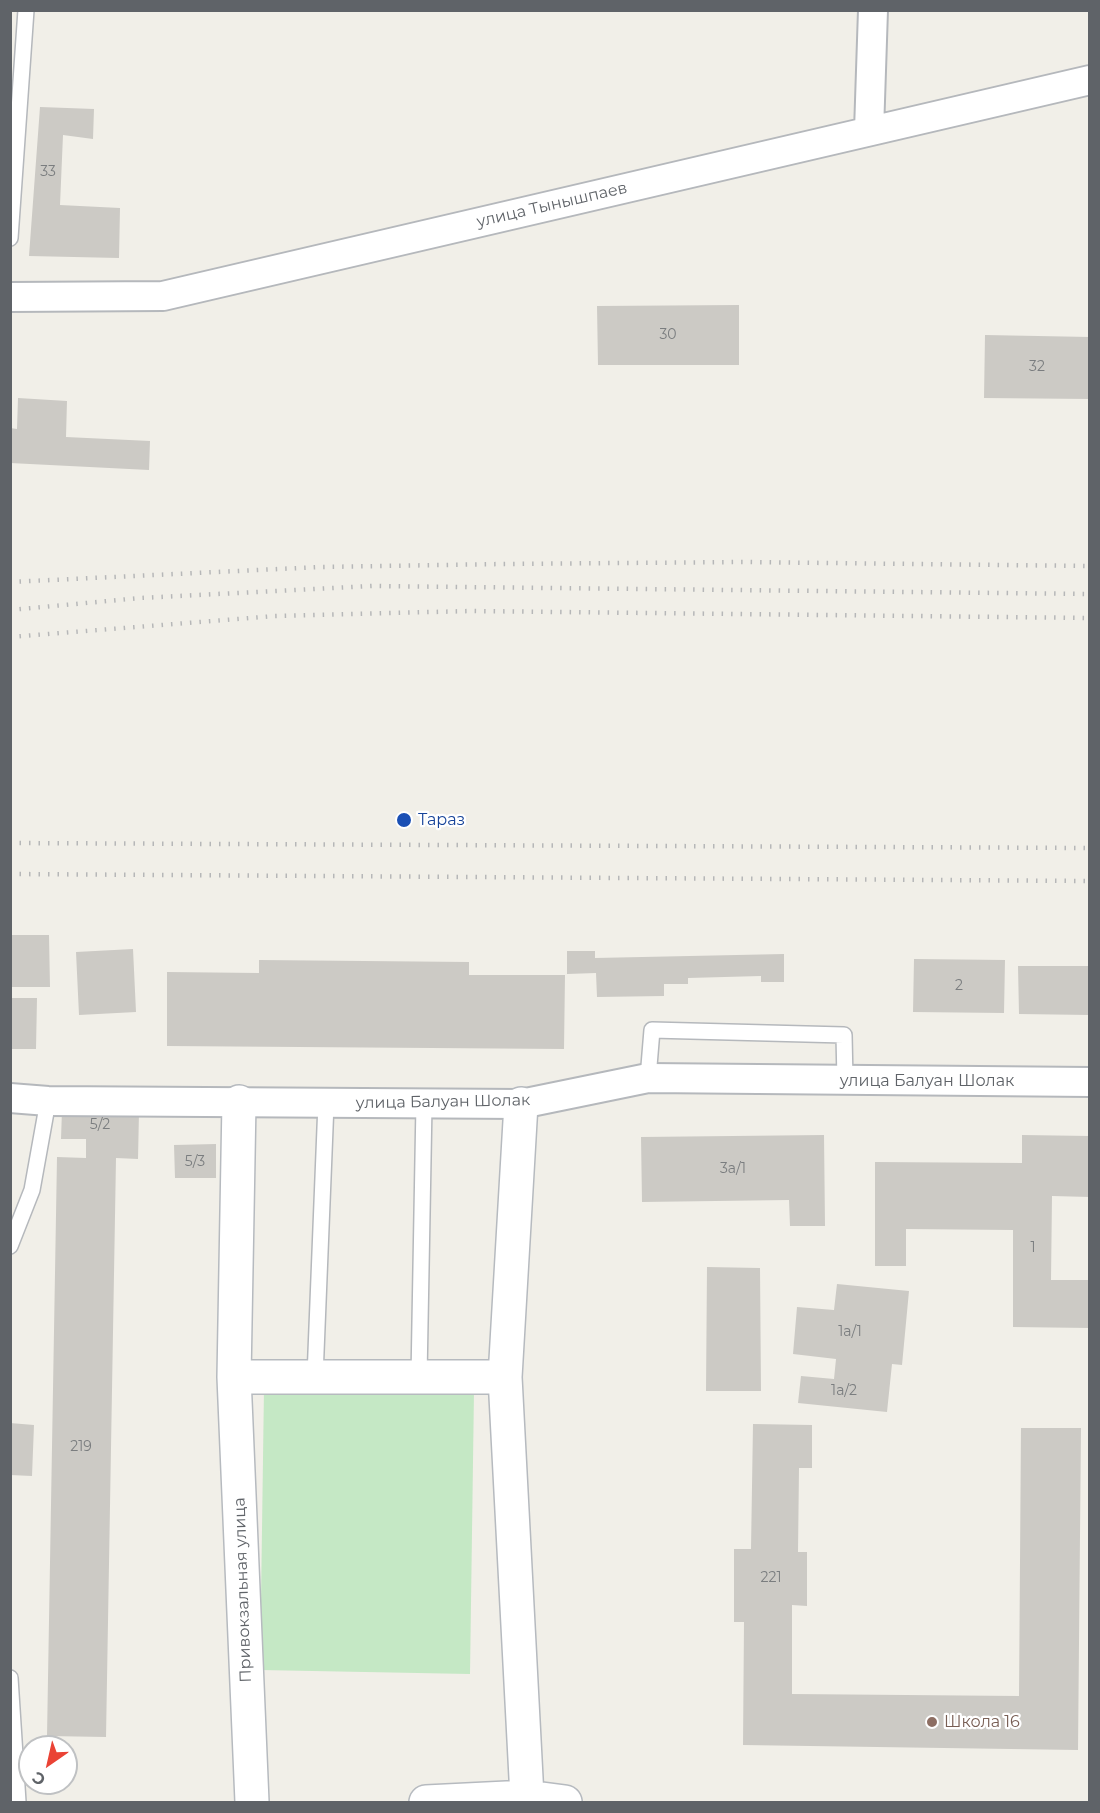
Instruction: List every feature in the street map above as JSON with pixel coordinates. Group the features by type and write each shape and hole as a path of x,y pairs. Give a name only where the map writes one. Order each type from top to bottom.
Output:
{"street":[{"path":"869,131 873,10"},
{"name":"улица Тынышпаев","path":"10,297 163,296 1089,80"},
{"name":"улица Балуан Шолак","path":"10,1098 48,1101 520,1104 648,1078 1089,1082"},
{"name":"Привокзальная улица","path":"238,1102 234,1377 252,1803"},
{"path":"520,1104 506,1377 527,1797"},
{"path":"234,1377 506,1377"},
{"path":"426,1803 527,1797 565,1803"}],"lane":[{"path":"10,238 15,108 26,10"},
{"path":"648,1078 652,1030 844,1035 846,1081"},
{"path":"10,1246 32,1190 48,1101"},
{"path":"315,1377 326,1103"},
{"path":"418,1377 424,1104"},
{"path":"10,1678 18,1803"}],"green space":[{"path":"264,1388 474,1391 470,1674 260,1670"}],"building":[{"path":"40,107 94,109 93,139 63,135 60,205 120,208 119,258 29,256"},
{"path":"739,305 739,365 598,365 597,306"},
{"path":"985,335 1090,337 1090,399 984,398"},
{"path":"18,398 67,401 66,437 150,441 149,470 10,463 10,428 17,429"},
{"path":"10,935 49,935 50,987 10,987"},
{"path":"133,949 136,1012 79,1015 76,952"},
{"path":"567,951 595,951 595,958 784,954 784,982 761,982 761,976 688,978 688,984 664,984 664,996 597,997 596,973 567,974"},
{"path":"914,959 1005,960 1004,1013 913,1012"},
{"path":"259,960 469,962 469,975 565,975 564,1049 167,1046 167,972 259,973"},
{"path":"1018,966 1090,966 1090,1015 1019,1014"},
{"path":"10,998 37,998 36,1049 10,1049"},
{"path":"62,1110 139,1112 138,1159 116,1158 106,1737 47,1735 57,1157 86,1158 86,1139 61,1139"},
{"path":"824,1135 825,1226 790,1226 789,1200 642,1202 641,1137"},
{"path":"1022,1135 1090,1136 1090,1197 1052,1196 1051,1280 1090,1280 1090,1328 1013,1327 1013,1230 906,1229 906,1266 875,1266 875,1162 1022,1163"},
{"path":"216,1144 216,1178 175,1178 174,1145"},
{"path":"707,1267 760,1268 761,1391 706,1391"},
{"path":"837,1284 909,1291 902,1365 892,1364 887,1412 798,1403 801,1376 834,1379 836,1359 793,1354 797,1307 834,1310"},
{"path":"10,1423 34,1425 32,1476 10,1475"},
{"path":"753,1424 812,1425 812,1468 799,1468 798,1552 807,1552 807,1606 792,1605 792,1694 1019,1696 1021,1428 1081,1428 1078,1750 743,1745 744,1622 734,1622 734,1549 751,1549"}],"railway":[{"path":"10,582 320,567 503,564 742,562 1090,566"},
{"path":"10,610 140,598 372,586 1090,594"},
{"path":"10,637 275,616 471,611 1090,618"},
{"path":"10,843 1090,848"},
{"path":"10,874 1090,881"}],"place":[{"name":"Тараз","path":"404,820"},
{"name":"Школа 16","path":"932,1722"}]}
